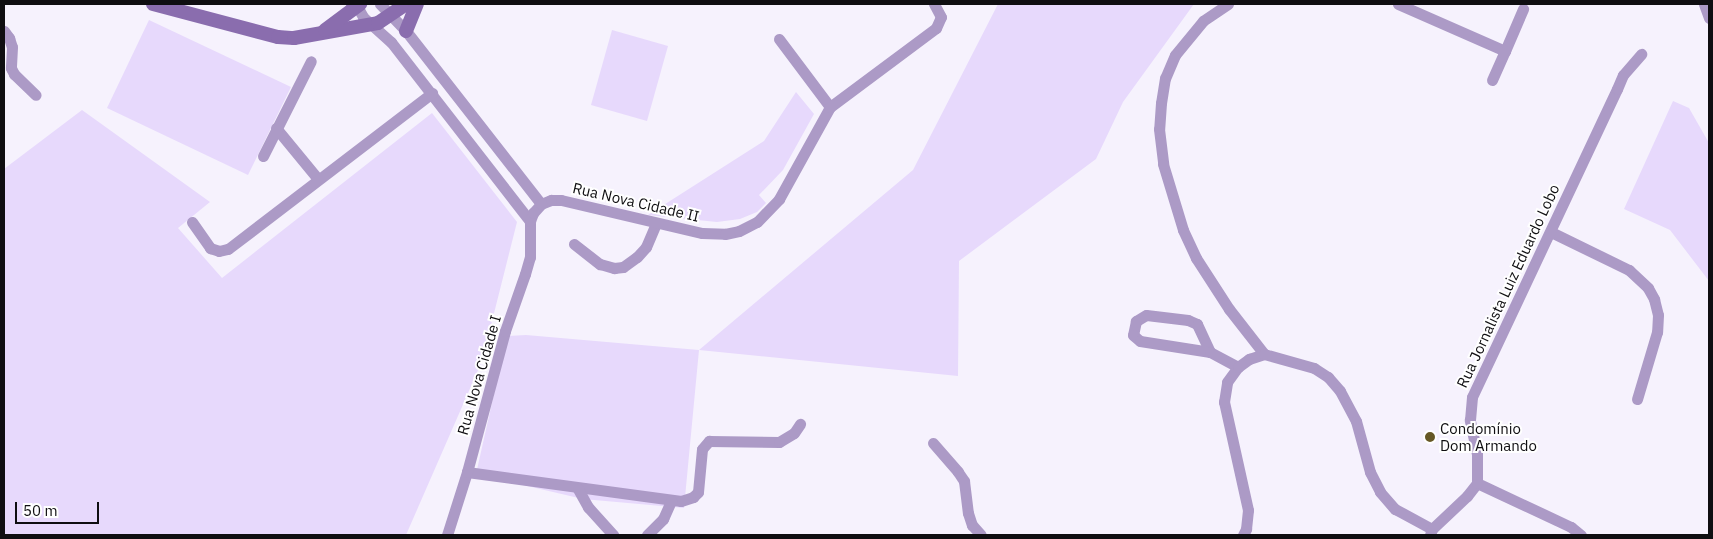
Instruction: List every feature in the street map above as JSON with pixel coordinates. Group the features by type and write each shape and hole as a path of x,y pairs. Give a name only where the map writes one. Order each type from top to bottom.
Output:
{"main road":[{"path":"153,4 278,37 294,38 371,24 393,15 406,4"},
{"path":"322,32 355,4"},
{"path":"406,31 417,4"}],"street":[{"path":"355,4 360,14 391,42 530,221"},
{"path":"380,4 393,15 406,31 453,94 541,204 533,212 530,221"},
{"name":"Rua Nova Cidade II","path":"541,204 551,200 570,200 656,224 702,233 725,234 739,231 758,222 779,199 830,107 936,28 941,17 934,4"},
{"path":"1228,4 1203,21 1175,54 1165,78 1160,103 1159,129 1163,164 1183,230 1196,258 1229,309 1264,354"},
{"path":"1398,4 1505,52"},
{"path":"1704,4 1709,18"},
{"path":"1492,80 1523,9"},
{"path":"391,42 406,31"},
{"path":"4,32 10,38 12,47 11,68 14,74 36,95"},
{"path":"779,39 830,107"},
{"name":"Rua Jornalista Luiz Eduardo Lobo","path":"1477,483 1477,454 1470,420 1472,397 1623,76 1641,54"},
{"path":"263,156 312,61"},
{"path":"192,222 210,248 218,251 228,249 432,93"},
{"path":"440,104 453,94"},
{"path":"276,128 318,179"},
{"name":"Rua Nova Cidade I","path":"447,535 467,472 505,331 530,257 530,221"},
{"path":"574,244 600,264 614,268 623,267 637,257 646,247 656,224"},
{"path":"1551,232 1630,270 1648,288 1658,315 1657,332 1637,399"},
{"path":"1210,352 1197,324 1188,320 1146,315 1136,321 1133,334 1140,341 1210,352 1238,367"},
{"path":"1243,535 1248,510 1224,402 1227,382 1238,367 1249,359 1264,354 1314,368 1328,377 1340,391 1356,421 1370,472 1380,492 1395,509 1431,532 1467,496 1477,483 1571,527 1581,535"},
{"path":"467,472 671,501 689,499 698,492 702,449 709,440 779,442 794,433 800,424"},
{"path":"934,443 961,477 966,489 968,513 972,525 981,535"},
{"path":"578,489 588,507 613,535"},
{"path":"647,535 663,519 671,501"}],"shaded area":[{"path":"998,4 1194,4 1123,102 1096,159 959,261 958,376 699,350 913,170"},
{"path":"149,20 291,87 248,175 107,108"},
{"path":"612,30 668,46 647,121 591,105"},
{"path":"796,92 814,114 783,170 759,195 766,203 757,212 740,219 717,222 648,215 764,141"},
{"path":"1673,101 1689,108 1709,143 1709,281 1670,230 1624,209"},
{"path":"82,110 210,202 178,228 222,278 432,113 517,222 482,361 406,535 4,535 4,169"},
{"path":"526,335 699,350 684,508 583,499 476,474 507,336"}],"place":[{"name":"Condomínio Dom Armando","path":"1430,437"}]}
